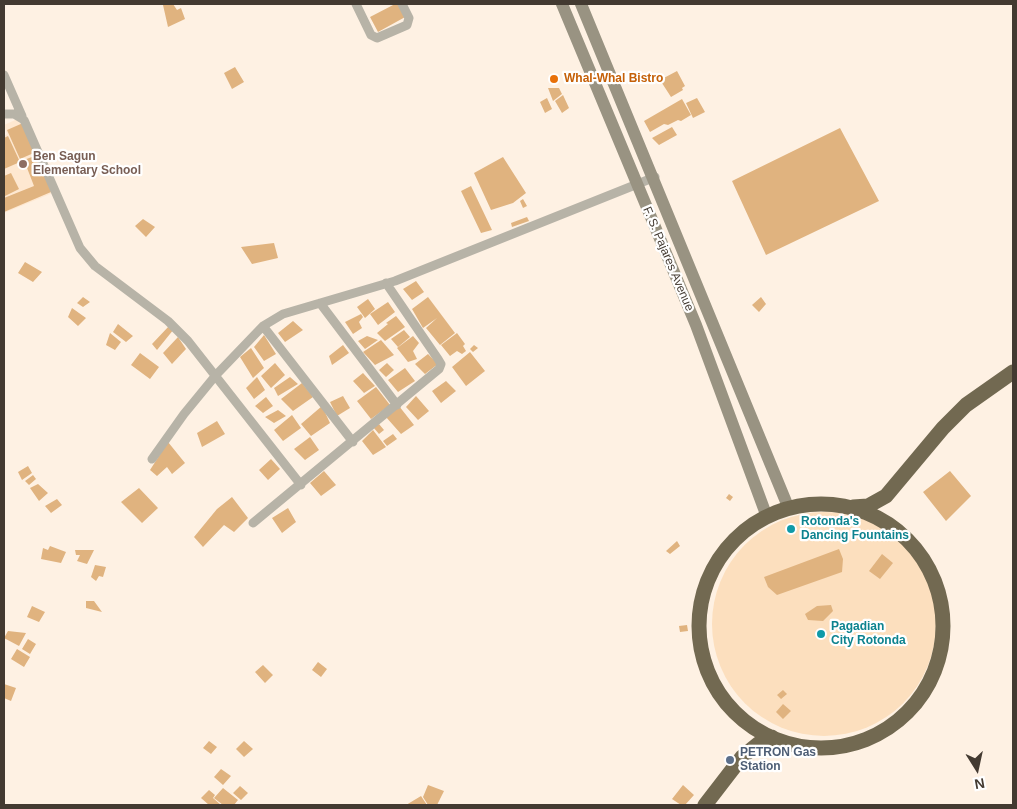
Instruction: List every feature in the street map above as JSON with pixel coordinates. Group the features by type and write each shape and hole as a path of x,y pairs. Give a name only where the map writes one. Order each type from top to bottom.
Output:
{"highway":[{"path":"849,508 868,506 877,502 894,488 942,428 966,405 1013,372"},
{"path":"894,488 889,509 894,528"},
{"path":"819,504 849,508 865,512 894,528 917,551 926,564 940,601 942,641 939,657 926,687 917,700 894,722 866,738 851,743 827,747 803,746 772,737 742,719 718,692 705,666 700,644 700,608 708,580 718,560 748,528 767,517 789,508 819,504"},
{"path":"742,719 746,734 742,757"},
{"path":"705,805 742,757 758,744 772,737"}],"main road":[{"name":"F. S. Pajares Avenue","path":"562,4 696,325 767,517"},
{"name":"F. S. Pajares Avenue","path":"581,4 789,508"},
{"path":"596,86 613,79"}],"street":[{"path":"356,4 371,34 377,38 406,26 409,18 402,4"},
{"path":"4,76 80,248 95,266 168,321 216,375 301,485"},
{"path":"4,114 22,116"},
{"path":"152,460 184,414 216,375 263,326 283,314 386,283 654,177"},
{"path":"253,523 436,373 441,364 386,283"},
{"path":"320,303 397,405"},
{"path":"263,326 353,442"}],"shaded area":[{"name":"Ben Sagun Elementary School","path":"22,117 55,192 4,213 4,136 7,134 4,125"},
{"path":"813,512 835,512 867,520 877,525 895,537 911,553 928,581 934,602 936,624 934,646 928,667 911,695 895,711 867,728 835,736 813,736 781,728 771,723 753,711 737,695 720,667 712,635 712,613 720,581 725,571 737,553 753,537 781,520"}],"building":[{"path":"173,4 177,10 181,8 185,19 168,27 163,5"},
{"path":"395,4 400,4 407,16 378,32 370,17"},
{"path":"235,67 244,82 232,89 224,73"},
{"path":"677,71 685,86 682,88 683,90 671,97 660,80"},
{"path":"548,88 559,88 562,94 553,101"},
{"path":"563,95 569,108 562,113 555,101"},
{"path":"547,98 552,109 545,113 540,102"},
{"path":"697,98 705,112 693,118 686,103"},
{"path":"682,99 691,115 681,121 678,120 668,125 664,124 650,132 644,121"},
{"path":"23,123 36,152 20,159 7,130"},
{"path":"672,127 677,135 659,145 652,138"},
{"path":"840,128 879,201 766,255 732,181"},
{"path":"8,136 20,162 4,169 4,138"},
{"path":"37,155 51,192 4,212 4,198 34,186 24,160"},
{"path":"503,157 526,193 513,203 491,210 474,173"},
{"path":"11,173 19,189 5,196 4,176"},
{"path":"471,186 492,230 481,233 461,191"},
{"path":"523,199 527,206 523,208 520,201"},
{"path":"527,217 529,221 512,227 511,223"},
{"path":"143,219 155,227 146,237 135,226"},
{"path":"274,243 278,258 252,264 241,247"},
{"path":"25,262 42,272 33,282 18,273"},
{"path":"416,281 424,292 412,300 403,289"},
{"path":"83,297 90,302 83,307 77,303"},
{"path":"428,297 455,333 440,345 426,328 437,318 423,328 412,309"},
{"path":"761,297 766,304 759,312 752,305"},
{"path":"368,299 375,309 365,318 357,307"},
{"path":"388,302 395,312 378,325 370,314"},
{"path":"72,308 86,318 78,326 68,317"},
{"path":"361,314 363,317 359,322 362,328 353,334 345,322"},
{"path":"396,316 405,327 385,341 377,333"},
{"path":"293,321 303,330 285,342 278,333"},
{"path":"118,324 133,336 126,342 113,332"},
{"path":"169,326 174,329 157,350 152,344"},
{"path":"404,330 410,337 398,347 391,339"},
{"path":"110,333 121,342 115,350 106,345"},
{"path":"457,333 465,344 463,346 466,351 462,354 457,351 450,356 441,345"},
{"path":"264,335 276,354 264,361 254,347"},
{"path":"367,336 378,340 365,349 358,341"},
{"path":"413,336 419,343 413,351 417,359 408,362 397,348"},
{"path":"178,337 186,349 172,364 163,353"},
{"path":"381,340 394,355 375,365 363,352"},
{"path":"343,345 349,353 332,365 329,356"},
{"path":"474,345 478,348 473,352 470,349"},
{"path":"251,348 264,368 253,378 240,357"},
{"path":"470,352 485,371 466,386 452,367"},
{"path":"140,353 159,367 150,379 131,365"},
{"path":"428,354 438,364 425,374 415,364"},
{"path":"275,363 285,375 271,388 261,376"},
{"path":"387,363 394,370 386,377 379,370"},
{"path":"405,368 415,381 398,392 388,380"},
{"path":"363,373 375,386 364,393 353,381"},
{"path":"257,377 265,390 254,399 246,388"},
{"path":"290,377 298,384 278,396 274,388"},
{"path":"446,381 456,391 441,403 432,391"},
{"path":"302,383 313,397 293,411 281,399"},
{"path":"376,387 390,405 371,419 357,401"},
{"path":"343,396 350,408 337,416 330,402"},
{"path":"416,396 429,411 418,420 406,407"},
{"path":"266,397 273,406 263,413 255,406"},
{"path":"322,406 330,423 311,436 301,424"},
{"path":"399,406 414,425 401,434 386,417"},
{"path":"278,410 286,416 274,423 265,417"},
{"path":"292,415 301,428 283,441 274,430"},
{"path":"217,421 225,434 202,447 197,433"},
{"path":"379,424 384,430 379,434 373,427"},
{"path":"373,430 386,447 373,455 362,441"},
{"path":"393,434 397,439 387,446 383,441"},
{"path":"310,437 319,450 305,460 294,449"},
{"path":"168,442 185,463 172,474 167,467 157,476 150,470"},
{"path":"271,459 280,469 268,480 259,470"},
{"path":"28,466 32,473 22,480 18,472"},
{"path":"324,471 336,485 321,496 310,483"},
{"path":"950,471 971,496 946,521 923,492"},
{"path":"33,475 36,479 29,485 25,481"},
{"path":"38,484 48,493 39,501 30,488"},
{"path":"139,488 158,508 142,523 121,502"},
{"path":"729,494 733,497 730,501 726,498"},
{"path":"232,497 248,518 234,532 224,525 203,547 194,537 217,509"},
{"path":"57,499 62,505 51,513 45,506"},
{"path":"288,508 296,522 282,533 272,518"},
{"path":"677,541 680,546 670,554 666,551"},
{"path":"50,546 66,552 61,563 41,559 43,548 48,550"},
{"path":"839,549 843,559 842,572 777,595 768,587 764,577"},
{"path":"75,550 94,550 87,564 77,561 80,555 76,555"},
{"path":"882,554 893,563 880,579 869,571"},
{"path":"95,565 106,567 103,577 99,576 96,581 91,577"},
{"path":"86,601 94,601 102,612 86,608"},
{"path":"831,605 833,611 823,621 808,620 805,614 817,606"},
{"path":"32,606 45,612 39,622 27,617"},
{"path":"687,625 688,631 680,632 679,626"},
{"path":"8,631 26,633 19,646 4,638"},
{"path":"28,639 36,644 30,654 22,649"},
{"path":"17,649 30,657 24,667 11,659"},
{"path":"318,662 327,669 321,677 312,670"},
{"path":"263,665 273,675 265,683 255,672"},
{"path":"4,684 16,688 11,701 4,698"},
{"path":"783,690 787,694 781,699 777,695"},
{"path":"783,704 791,711 783,719 776,712"},
{"path":"209,741 217,747 211,754 203,748"},
{"path":"244,741 253,749 244,757 236,749"},
{"path":"221,769 231,776 223,785 214,777"},
{"path":"428,785 444,791 437,805 428,805 423,797"},
{"path":"683,785 694,795 685,805 681,805 672,799"},
{"path":"240,786 248,793 241,800 233,793"},
{"path":"223,788 238,800 234,805 223,805 214,798"},
{"path":"209,790 215,795 213,798 221,805 209,805 201,798"},
{"path":"421,796 427,805 406,805"}],"place":[{"name":"Whal-Whal Bistro","path":"554,79"},
{"name":"Ben Sagun Elementary School","path":"23,164"},
{"name":"Rotonda's Dancing Fountains","path":"791,529"},
{"name":"Pagadian City Rotonda","path":"821,634"},
{"name":"PETRON Gas Station","path":"730,760"}]}
